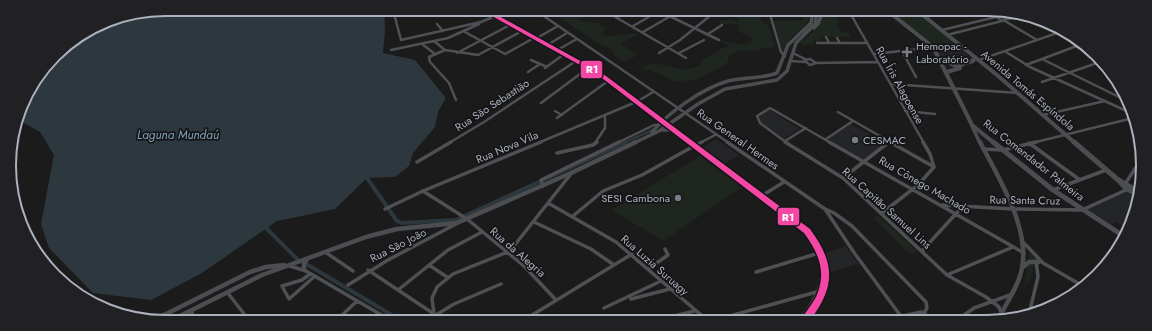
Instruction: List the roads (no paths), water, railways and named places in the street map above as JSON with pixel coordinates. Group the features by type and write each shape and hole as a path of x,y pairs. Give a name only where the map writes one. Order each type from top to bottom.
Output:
{"highway":[{"path":"894,16 933,48 947,72 972,125"},
{"name":"Avenida Tomás Espíndola","path":"923,16 1018,93 1106,170 1134,191"},
{"path":"950,65 959,66 973,61 975,57"},
{"path":"940,60 950,65 954,69"},
{"path":"947,72 974,62 981,62"},
{"name":"Rua Comendador Palmeira","path":"972,125 1053,190 1120,234"}],"main road":[{"path":"648,136 669,115 718,84 766,77 777,73 788,45 811,23 812,16"},
{"path":"164,315 256,270 294,263 366,237 397,229 457,223 520,196 541,183 571,173 624,144 659,131 707,98 728,88 777,80 785,74 792,61 796,43 815,24 816,16"},
{"path":"808,31 818,24 821,16"},
{"path":"784,56 790,60 789,67"},
{"path":"701,94 707,98"},
{"path":"692,100 698,104"},
{"path":"669,115 676,119"},
{"path":"972,125 1013,209 1024,243 1022,268 1001,313"},
{"path":"659,131 673,130"},
{"path":"1117,179 1128,189 1134,192"},
{"path":"305,270 304,264 307,259"},
{"path":"1022,268 1029,262 1038,261"},
{"path":"179,308 178,313 182,315 262,275 294,263"}],"street":[{"path":"394,16 400,39 404,40 482,22"},
{"name":"Rua General Hermes","path":"544,16 825,209 855,254 900,315"},
{"path":"633,26 650,16"},
{"path":"659,53 669,48 710,16"},
{"path":"771,16 784,56"},
{"name":"Rua Íris Alagoense","path":"852,16 930,154 934,167"},
{"path":"391,50 434,42 465,32 493,17 576,61 608,80 637,101 661,123 668,125 801,226 811,238 819,253 822,266 822,280 820,291 803,315"},
{"path":"617,17 686,58"},
{"path":"643,32 669,17 719,40"},
{"path":"942,30 982,22 998,17 1037,40"},
{"path":"947,35 1015,19"},
{"path":"982,22 988,25"},
{"path":"437,24 443,31"},
{"path":"708,34 722,25"},
{"path":"457,53 508,26"},
{"path":"538,38 558,26"},
{"path":"964,26 970,30"},
{"path":"465,32 505,54 532,39"},
{"path":"434,42 445,50 476,56 520,32"},
{"path":"549,44 567,33"},
{"path":"981,62 1057,33"},
{"path":"826,37 829,43"},
{"path":"837,38 840,43"},
{"path":"559,49 576,39"},
{"path":"679,53 704,40"},
{"path":"818,43 867,43"},
{"path":"422,44 435,54"},
{"path":"874,54 954,45"},
{"path":"1026,65 1077,47"},
{"path":"445,50 428,58 449,83 456,100"},
{"path":"902,51 916,77"},
{"path":"1006,52 1026,65 1126,111"},
{"path":"793,53 810,65 816,63 878,62"},
{"path":"531,60 546,68 563,55"},
{"path":"792,61 805,61 812,59 816,63"},
{"path":"1042,59 1120,97"},
{"name":"Rua São Sebastião","path":"417,162 484,122 576,61"},
{"path":"528,72 540,64"},
{"path":"1042,82 1096,64"},
{"path":"541,103 588,68"},
{"path":"557,118 608,80"},
{"path":"891,84 1018,93"},
{"name":"Rua Nova Vila","path":"386,209 423,191 605,116 653,92"},
{"path":"1043,115 1105,101"},
{"name":"Rua Cônego Machado","path":"757,119 758,115 770,108 1024,252"},
{"path":"555,111 562,114"},
{"path":"905,111 935,114"},
{"path":"838,112 934,167 931,172 913,189 882,213"},
{"path":"557,153 589,147 596,142 607,124 605,116"},
{"name":"Rua Capitão Samuel Lins","path":"757,119 792,147 843,178 947,275 960,284 995,302"},
{"path":"983,149 1003,150 1129,119"},
{"path":"826,139 853,121"},
{"path":"541,183 596,154 624,144 656,124 661,123"},
{"path":"668,125 695,145"},
{"path":"785,141 806,128"},
{"path":"573,216 603,191 648,172 715,135"},
{"path":"843,178 889,142"},
{"path":"1029,143 1080,180"},
{"path":"589,147 596,154"},
{"path":"1124,184 1136,167"},
{"path":"1053,190 1106,170"},
{"path":"435,315 432,294 447,277 508,252 534,222 571,173"},
{"path":"763,194 784,182"},
{"name":"Rua Santa Cruz","path":"940,205 1013,209 1082,210 1092,204 1128,189"},
{"name":"Rua da Alegria","path":"423,191 466,218 508,252 531,272 556,300"},
{"name":"Rua Luzia Suruagy","path":"548,203 603,233 632,254 700,315"},
{"path":"922,251 962,207"},
{"path":"825,209 838,216 862,235 926,302 927,306 924,312"},
{"path":"534,222 591,249 614,265"},
{"name":"Rua São João","path":"348,285 368,270 457,223"},
{"path":"398,290 458,243 482,232"},
{"path":"1024,243 1031,254 1038,261 1079,284"},
{"path":"947,275 1013,247"},
{"path":"648,269 668,255 664,249"},
{"path":"325,252 353,271"},
{"path":"756,272 819,253"},
{"path":"532,315 632,254"},
{"path":"1030,308 1038,277 1038,261"},
{"path":"294,263 310,274 382,315"},
{"path":"429,265 447,277"},
{"path":"285,267 294,266 305,270"},
{"path":"368,270 435,315"},
{"path":"310,274 302,280 282,286 289,299 315,276"},
{"path":"604,308 661,281"},
{"path":"435,315 454,304 501,284"},
{"path":"631,299 670,289"},
{"path":"733,315 820,291"},
{"path":"226,292 245,315"},
{"path":"962,315 966,311 995,302 1010,294"},
{"path":"342,315 358,301"},
{"path":"995,302 1000,308 1001,313"},
{"path":"191,311 193,315"},
{"path":"678,315 694,311"},
{"path":"909,315 924,312 928,315"}],"water":[{"name":"Laguna Mundaú","path":"156,16 384,16 383,53 415,60 446,98 438,112 435,127 413,153 409,166 395,177 367,178 335,209 277,221 202,273 151,300 93,293 49,248 41,224 54,155 40,132 22,122 27,108 41,82 67,53 82,41 108,27 127,21"}],"waterway":[{"path":"624,143 652,130"},
{"path":"367,178 397,221 402,223 456,220 626,142"},
{"path":"266,228 297,259"},
{"path":"308,265 392,315"}],"tram line":[{"path":"494,16 513,27"}],"place":[{"name":"Hemopac - Laboratório","path":"907,52"},
{"name":"CESMAC","path":"855,140"},
{"name":"SESI Cambona","path":"678,198"}]}
